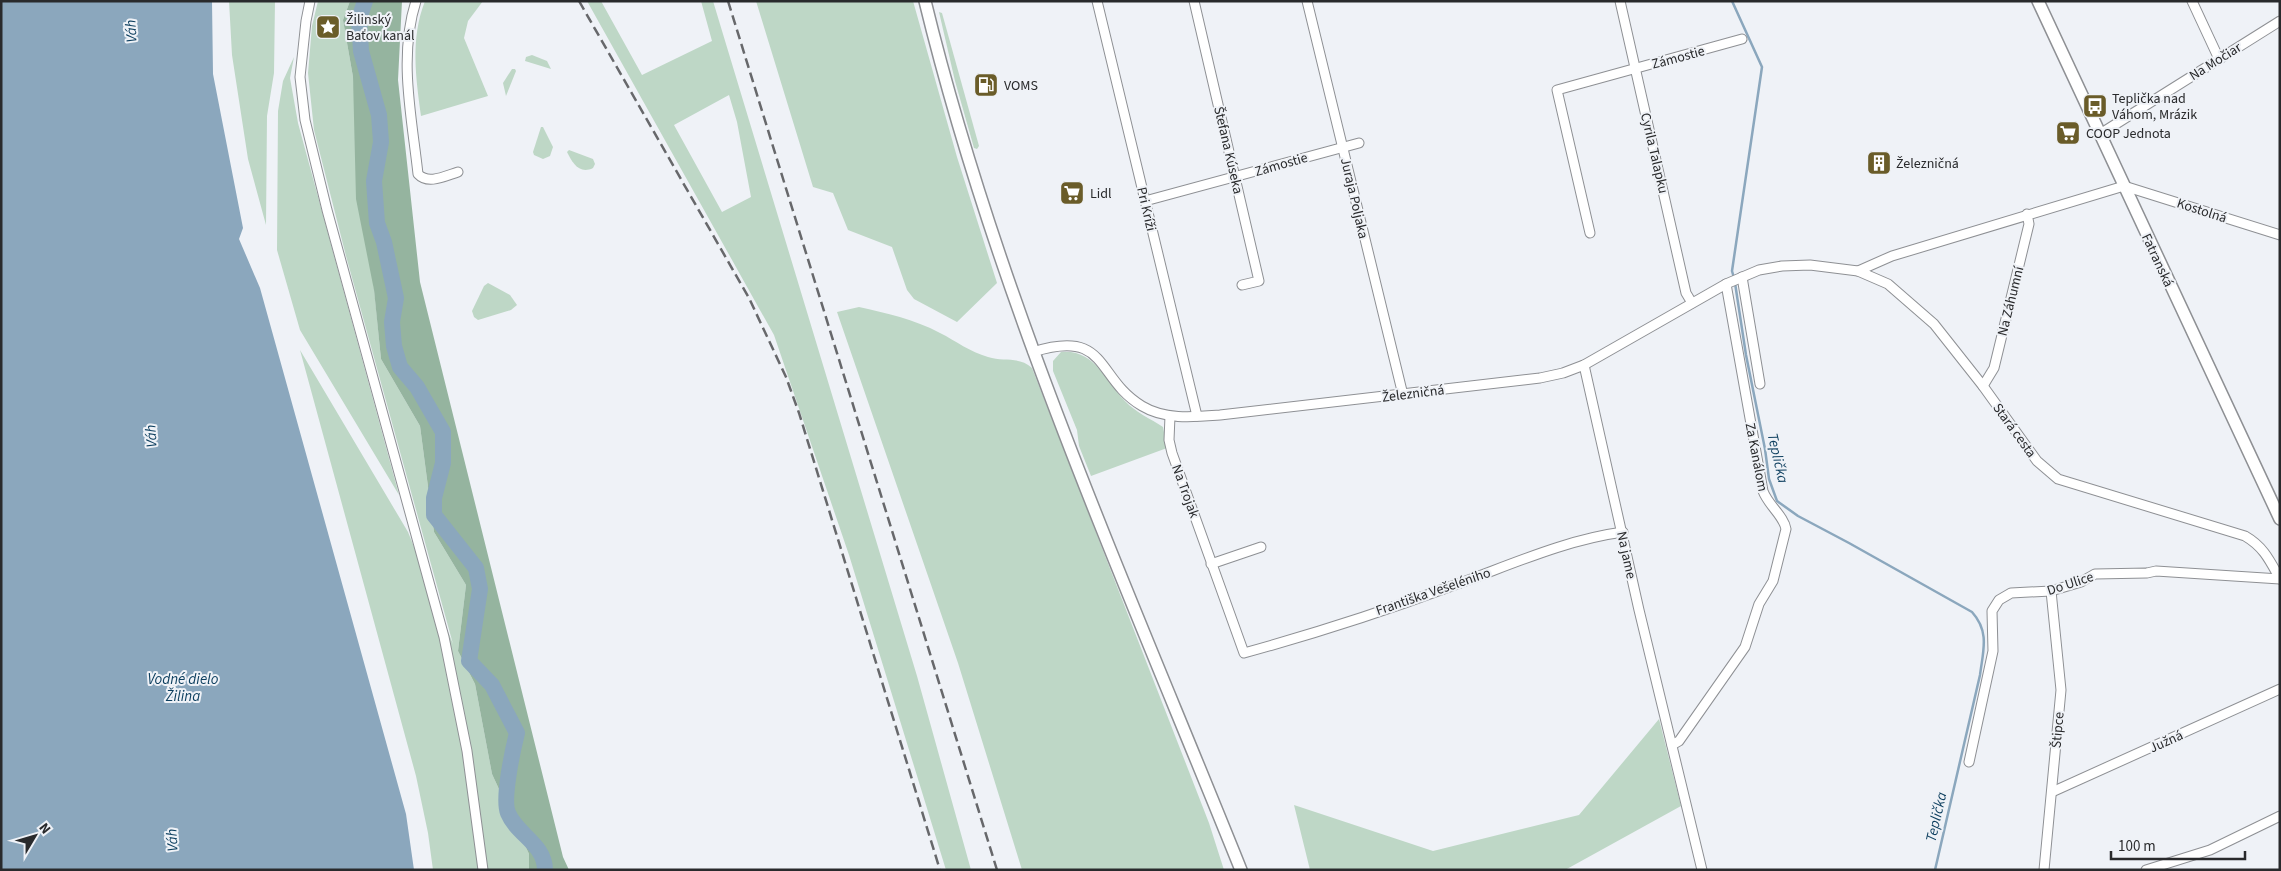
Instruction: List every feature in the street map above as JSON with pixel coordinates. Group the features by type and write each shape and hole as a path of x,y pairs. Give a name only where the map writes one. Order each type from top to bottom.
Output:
{"main road":[{"path":"925,1 988,220 1033,352 1103,531 1241,870"},
{"name":"Fatranská","path":"2038,1 2280,519"}],"street":[{"path":"310,1 300,77 305,120 330,219 444,637 467,751 483,870"},
{"path":"416,1 408,35 407,57 418,174 422,178 429,180 458,172"},
{"name":"Pri Kríži","path":"1097,1 1196,416"},
{"name":"Štefana Kúseka","path":"1194,1 1260,281 1242,285"},
{"name":"Juraja Poljaka","path":"1306,1 1403,394"},
{"name":"Cyrila Talapku","path":"1620,1 1686,293 1692,304"},
{"path":"2192,1 2219,59"},
{"name":"Na Močiar","path":"2100,134 2280,20"},
{"name":"Zámostie","path":"1590,233 1557,90 1742,39"},
{"name":"Zámostie","path":"1146,201 1358,143"},
{"path":"1858,271 1892,256 2124,186"},
{"name":"Kostolná","path":"2124,186 2280,235"},
{"name":"Na Záhumní","path":"1983,386 1994,368 2029,224 2027,214"},
{"name":"Železničná","path":"1033,352 1063,344 1086,349 1103,364 1131,398 1156,413 1170,416 1196,416 1540,378 1584,365 1727,283 1760,270 1782,266 1810,265 1858,271"},
{"name":"Stará cesta","path":"1858,271 1888,284 1934,324 1983,386 2037,461 2058,479 2245,536 2256,542 2265,552 2280,580"},
{"path":"1740,277 1760,384"},
{"name":"Za Kanálom","path":"1672,745 1679,741 1746,647 1759,604 1773,580 1786,529 1785,522 1771,507 1763,491 1727,283"},
{"name":"Na jame","path":"1584,365 1702,870"},
{"name":"Na Trojak","path":"1170,416 1169,440 1172,453 1244,653"},
{"name":"Františka Vešeléniho","path":"1244,653 1284,642 1450,587 1545,552 1605,534 1622,532"},
{"path":"1211,564 1261,547"},
{"name":"Do Ulice","path":"1969,762 1993,651 1992,611 1994,605 2004,596 2011,593 2051,591 2081,582 2095,574 2119,572 2147,573 2156,571 2280,580"},
{"name":"Štipce","path":"2044,870 2061,690 2051,591"},
{"name":"Južná","path":"2052,792 2280,689"},
{"path":"2146,870 2210,850 2280,816"}],"green space":[{"path":"229,1 275,1 274,73 267,116 266,225 248,159 232,55"},
{"path":"318,1 350,1 343,20 353,77 381,359 420,426 434,532 466,585 458,651 475,684 492,774 529,854 529,870 433,870 428,833 416,776 300,350 408,532 453,644 346,256 314,130 308,73 312,26"},
{"path":"350,1 402,1 398,80 420,282 563,857 569,870 529,870 529,854 492,774 475,684 458,651 466,585 434,532 420,426 381,359 374,290 356,199 353,77 343,20"},
{"path":"425,1 483,1 468,21 464,38 488,96 421,116 416,73 416,44 420,15"},
{"path":"587,1 601,1 642,75 712,41 701,1 713,1 917,676 971,870 946,870 849,555 774,335","holes":["729,95 737,122 751,197 722,212 674,125"]},
{"path":"756,1 913,1 957,157 997,283 957,322 914,299 907,290 892,247 848,230 833,193 813,187"},
{"path":"939,12 942,13 979,146 977,149 974,148 955,81"},
{"path":"532,55 547,61 551,69 525,61 526,57"},
{"path":"294,57 290,78 298,123 399,495 300,330 277,250 278,111 283,81"},
{"path":"512,69 516,71 506,96 503,83"},
{"path":"541,127 543,127 553,147 550,156 543,159 534,155 533,152"},
{"path":"569,150 593,159 595,164 593,168 588,170 580,169 571,160 567,152"},
{"path":"488,283 510,295 517,305 511,310 478,320 474,317 472,311 484,286"},
{"path":"859,307 910,320 930,328 981,355 1022,362 1032,368 1209,823 1224,870 1022,870 958,663 837,312"},
{"path":"1061,352 1073,352 1091,361 1129,405 1163,427 1167,448 1091,476 1079,446 1077,430 1053,371 1053,361"},
{"path":"1659,719 1681,806 1565,870 1310,870 1294,805 1433,851 1579,815"}],"water":[{"name":"Vodné dielo Žilina","path":"1,1 212,1 213,74 243,228 239,239 260,288 406,814 414,870 1,870"}],"waterway":[{"path":"365,1 359,19 361,51 379,115 381,142 374,181 377,223 384,242 396,298 392,322 394,346 400,367 417,387 443,432 443,463 434,498 434,515 476,568 480,589 469,661 492,685 517,733 509,774 506,806 512,821 536,846 544,861 545,870"},
{"name":"Teplička","path":"1732,1 1762,67 1732,271 1734,278"},
{"name":"Teplička","path":"1735,283 1769,479 1777,501 1798,516 1972,612 1978,619 1981,627 1984,650 1980,675 1935,870"}],"railway":[{"path":"579,1 749,298 786,377 799,413 940,870"},
{"path":"728,1 997,870"}],"place":[{"name":"Žilinský Baťov kanál","path":"328,27"},
{"name":"VOMS","path":"986,85"},
{"name":"Teplička nad Váhom, Mrázik","path":"2095,106"},
{"name":"COOP Jednota","path":"2068,133"},
{"name":"Železničná","path":"1879,163"},
{"name":"Lidl","path":"1072,193"}],"water label":[{"name":"Váh","path":"131,31"},
{"name":"Váh","path":"151,436"},
{"name":"Váh","path":"172,840"}]}
